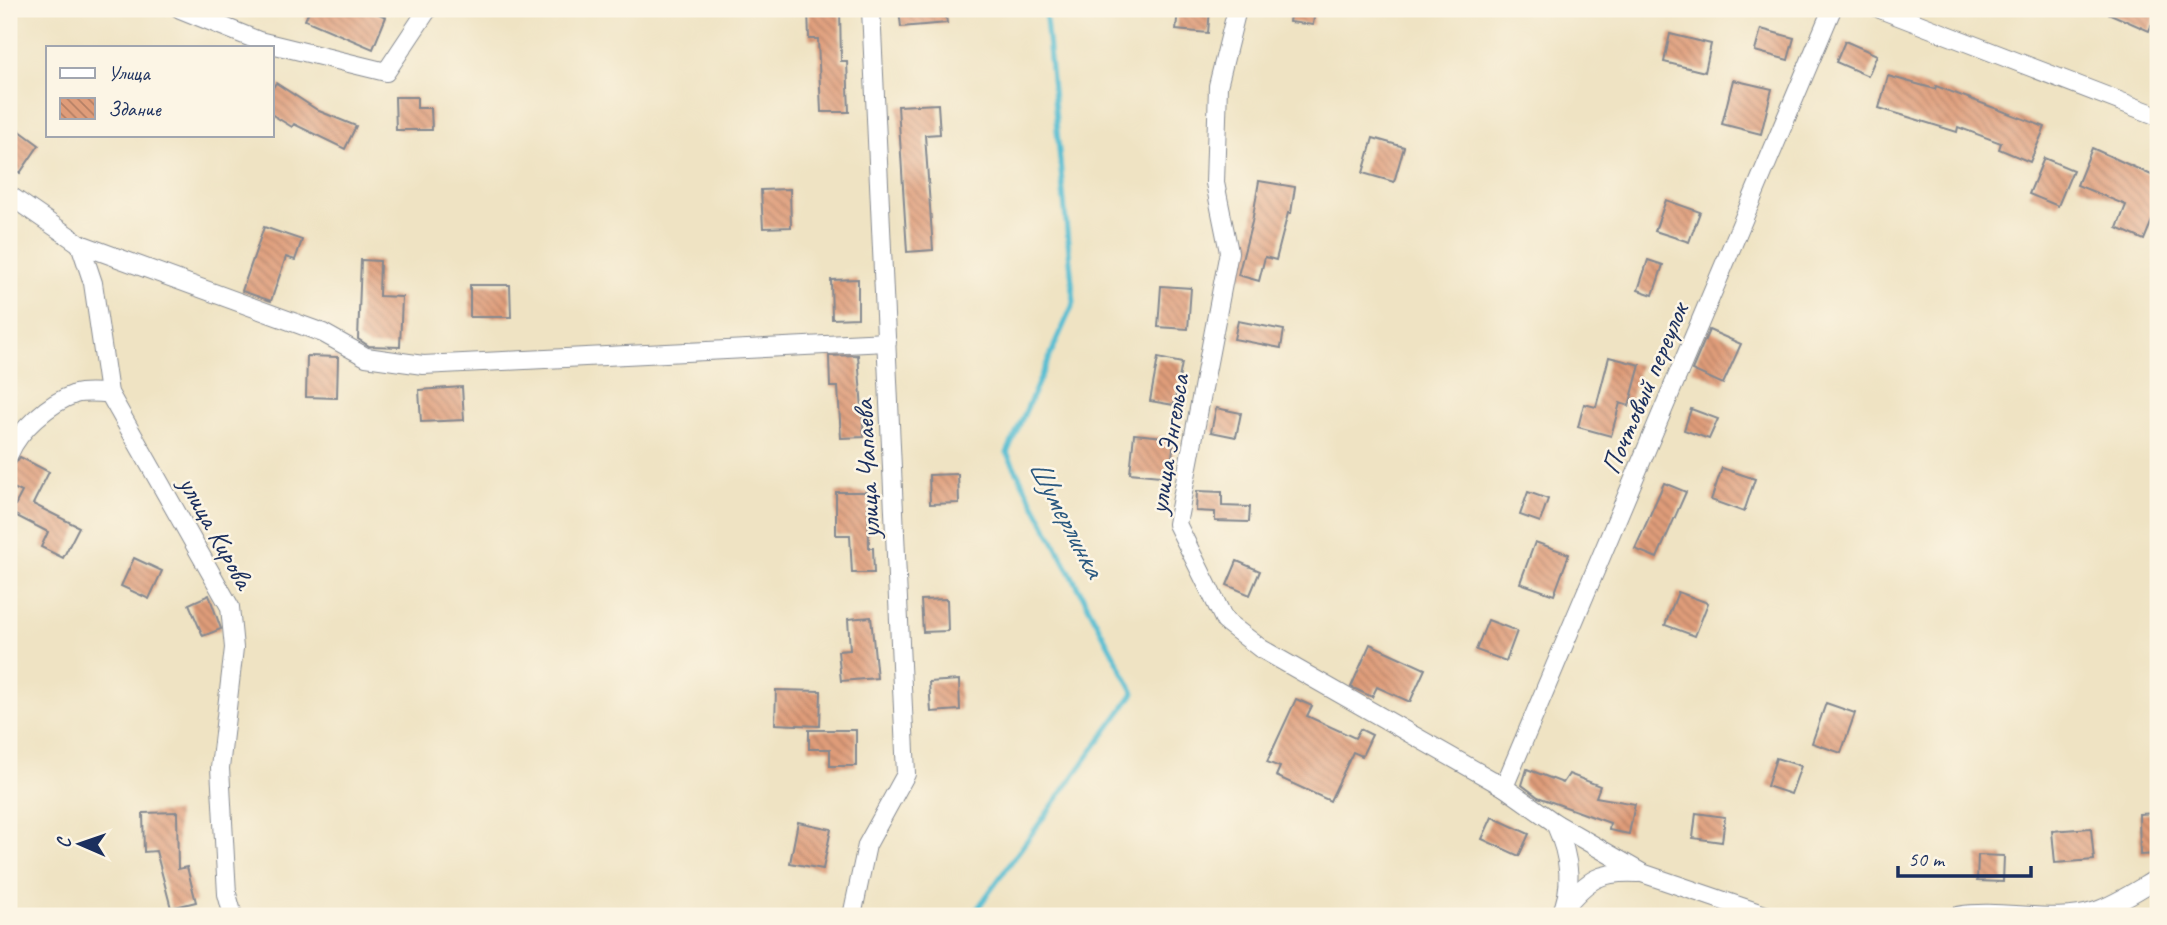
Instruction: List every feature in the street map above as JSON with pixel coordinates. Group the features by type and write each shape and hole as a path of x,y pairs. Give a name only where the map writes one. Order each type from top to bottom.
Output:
{"street":[{"path":"180,9 259,41 386,72 428,9"},
{"name":"улица Чапаева","path":"852,916 867,845 906,774 871,9"},
{"name":"улица Энгельса","path":"1237,9 1219,86 1215,183 1229,252 1177,524 1225,621 1260,649 1504,787 1555,823 1642,873 1768,916"},
{"name":"Почтовый переулок","path":"1504,787 1832,9"},
{"path":"1880,9 2158,116"},
{"path":"9,195 80,244 323,333 366,357 423,365 887,342"},
{"path":"9,454 15,439 34,420 75,394 109,393 93,283 80,244"},
{"name":"улица Кирова","path":"109,393 230,607 234,648 220,768 227,894 233,916"},
{"path":"1555,823 1567,850 1568,874 1562,912"},
{"path":"1562,912 1582,886 1601,875 1615,872 1642,873"},
{"path":"1957,916 1977,913 2070,915 2096,911 2158,878"}],"building":[{"path":"310,9 367,9 386,17 373,49 305,20"},
{"path":"808,9 840,9 841,61 847,61 849,112 821,112 818,39 809,39"},
{"path":"899,9 945,9 947,23 901,27"},
{"path":"1178,9 1210,9 1208,33 1176,30"},
{"path":"1291,9 1315,9 1313,25 1289,22"},
{"path":"2099,9 2158,9 2158,10 2149,31"},
{"path":"1761,29 1794,38 1788,60 1755,51"},
{"path":"1670,34 1711,44 1705,72 1664,62"},
{"path":"1845,41 1877,55 1868,76 1836,62"},
{"path":"1888,76 1935,89 1936,86 2045,127 2030,162 1999,149 2001,143 1958,127 1957,132 1879,108"},
{"path":"1733,80 1772,89 1761,134 1722,124"},
{"path":"276,83 319,111 356,126 345,149 294,124 292,127 273,115 273,87"},
{"path":"395,97 417,97 417,108 431,108 432,130 396,130"},
{"path":"938,104 940,134 925,135 933,250 907,252 898,106"},
{"path":"9,123 39,145 20,173 9,165"},
{"path":"1373,138 1404,147 1394,182 1363,173"},
{"path":"2092,148 2158,178 2158,206 2144,240 2117,228 2126,205 2077,185"},
{"path":"2044,158 2073,170 2058,206 2029,194"},
{"path":"1259,181 1295,187 1291,213 1288,213 1276,260 1265,257 1259,281 1238,275 1252,222"},
{"path":"790,189 791,227 763,228 761,190"},
{"path":"1666,200 1700,212 1689,242 1655,231"},
{"path":"264,227 302,240 295,260 286,257 271,301 242,291"},
{"path":"361,260 380,261 379,296 402,297 400,347 369,346 358,339"},
{"path":"1648,260 1663,265 1653,295 1638,290"},
{"path":"858,279 858,318 832,319 831,280"},
{"path":"470,285 510,285 511,317 470,317"},
{"path":"1161,286 1191,288 1188,329 1158,327"},
{"path":"1238,321 1284,330 1281,348 1234,339"},
{"path":"1709,330 1741,344 1723,384 1692,370"},
{"path":"858,355 864,437 841,438 838,387 830,387 829,356"},
{"path":"307,356 338,357 337,398 306,397"},
{"path":"1609,357 1640,365 1629,406 1620,403 1611,436 1578,427 1584,404 1596,407"},
{"path":"1158,358 1182,363 1174,405 1150,401"},
{"path":"462,387 464,420 421,422 419,390"},
{"path":"1216,408 1241,413 1236,437 1211,432"},
{"path":"1691,409 1718,419 1709,439 1684,430"},
{"path":"1134,434 1174,438 1170,477 1130,473"},
{"path":"20,457 49,472 33,504 79,527 63,558 41,547 48,532 11,513 22,492 9,486 9,472"},
{"path":"1722,468 1755,479 1744,512 1711,500"},
{"path":"958,474 959,503 930,504 929,475"},
{"path":"1664,483 1686,492 1657,558 1635,549"},
{"path":"1197,491 1222,492 1222,506 1250,507 1249,522 1215,521 1215,512 1196,511"},
{"path":"836,492 868,492 869,548 873,548 874,573 852,573 850,535 836,535"},
{"path":"1528,492 1548,499 1540,522 1520,515"},
{"path":"1535,542 1569,554 1554,595 1520,583"},
{"path":"134,558 162,571 149,599 121,586"},
{"path":"1237,561 1260,571 1250,595 1227,585"},
{"path":"1678,592 1708,603 1695,636 1665,625"},
{"path":"209,595 221,629 203,636 189,604"},
{"path":"947,599 948,631 923,632 921,600"},
{"path":"871,617 877,678 841,681 838,651 850,650 848,619"},
{"path":"1488,620 1517,631 1506,661 1476,650"},
{"path":"1370,644 1425,669 1410,702 1377,687 1372,697 1351,687"},
{"path":"959,680 960,710 931,712 929,682"},
{"path":"776,690 821,691 820,726 775,724"},
{"path":"1296,699 1312,706 1307,716 1355,738 1360,729 1372,735 1362,756 1353,752 1330,801 1276,776 1280,767 1267,762"},
{"path":"1826,703 1855,713 1841,753 1812,743"},
{"path":"809,730 856,730 856,766 830,766 830,749 809,749"},
{"path":"1776,758 1801,766 1791,794 1767,786"},
{"path":"1527,769 1563,783 1569,774 1600,786 1596,797 1635,804 1629,834 1609,830 1610,823 1538,797 1522,785"},
{"path":"177,812 178,869 187,867 196,902 171,908 156,851 144,852 143,813"},
{"path":"1696,813 1725,817 1722,842 1693,838"},
{"path":"2158,813 2158,854 2140,855 2139,814"},
{"path":"1492,817 1529,834 1519,856 1482,839"},
{"path":"798,822 831,829 823,869 790,863"},
{"path":"2091,828 2094,860 2055,863 2052,831"},
{"path":"1978,855 2004,856 2003,882 1977,881"}],"waterway":[{"name":"Шумерлинка","path":"972,916 1134,693 1007,453 1074,302 1045,9"}]}
